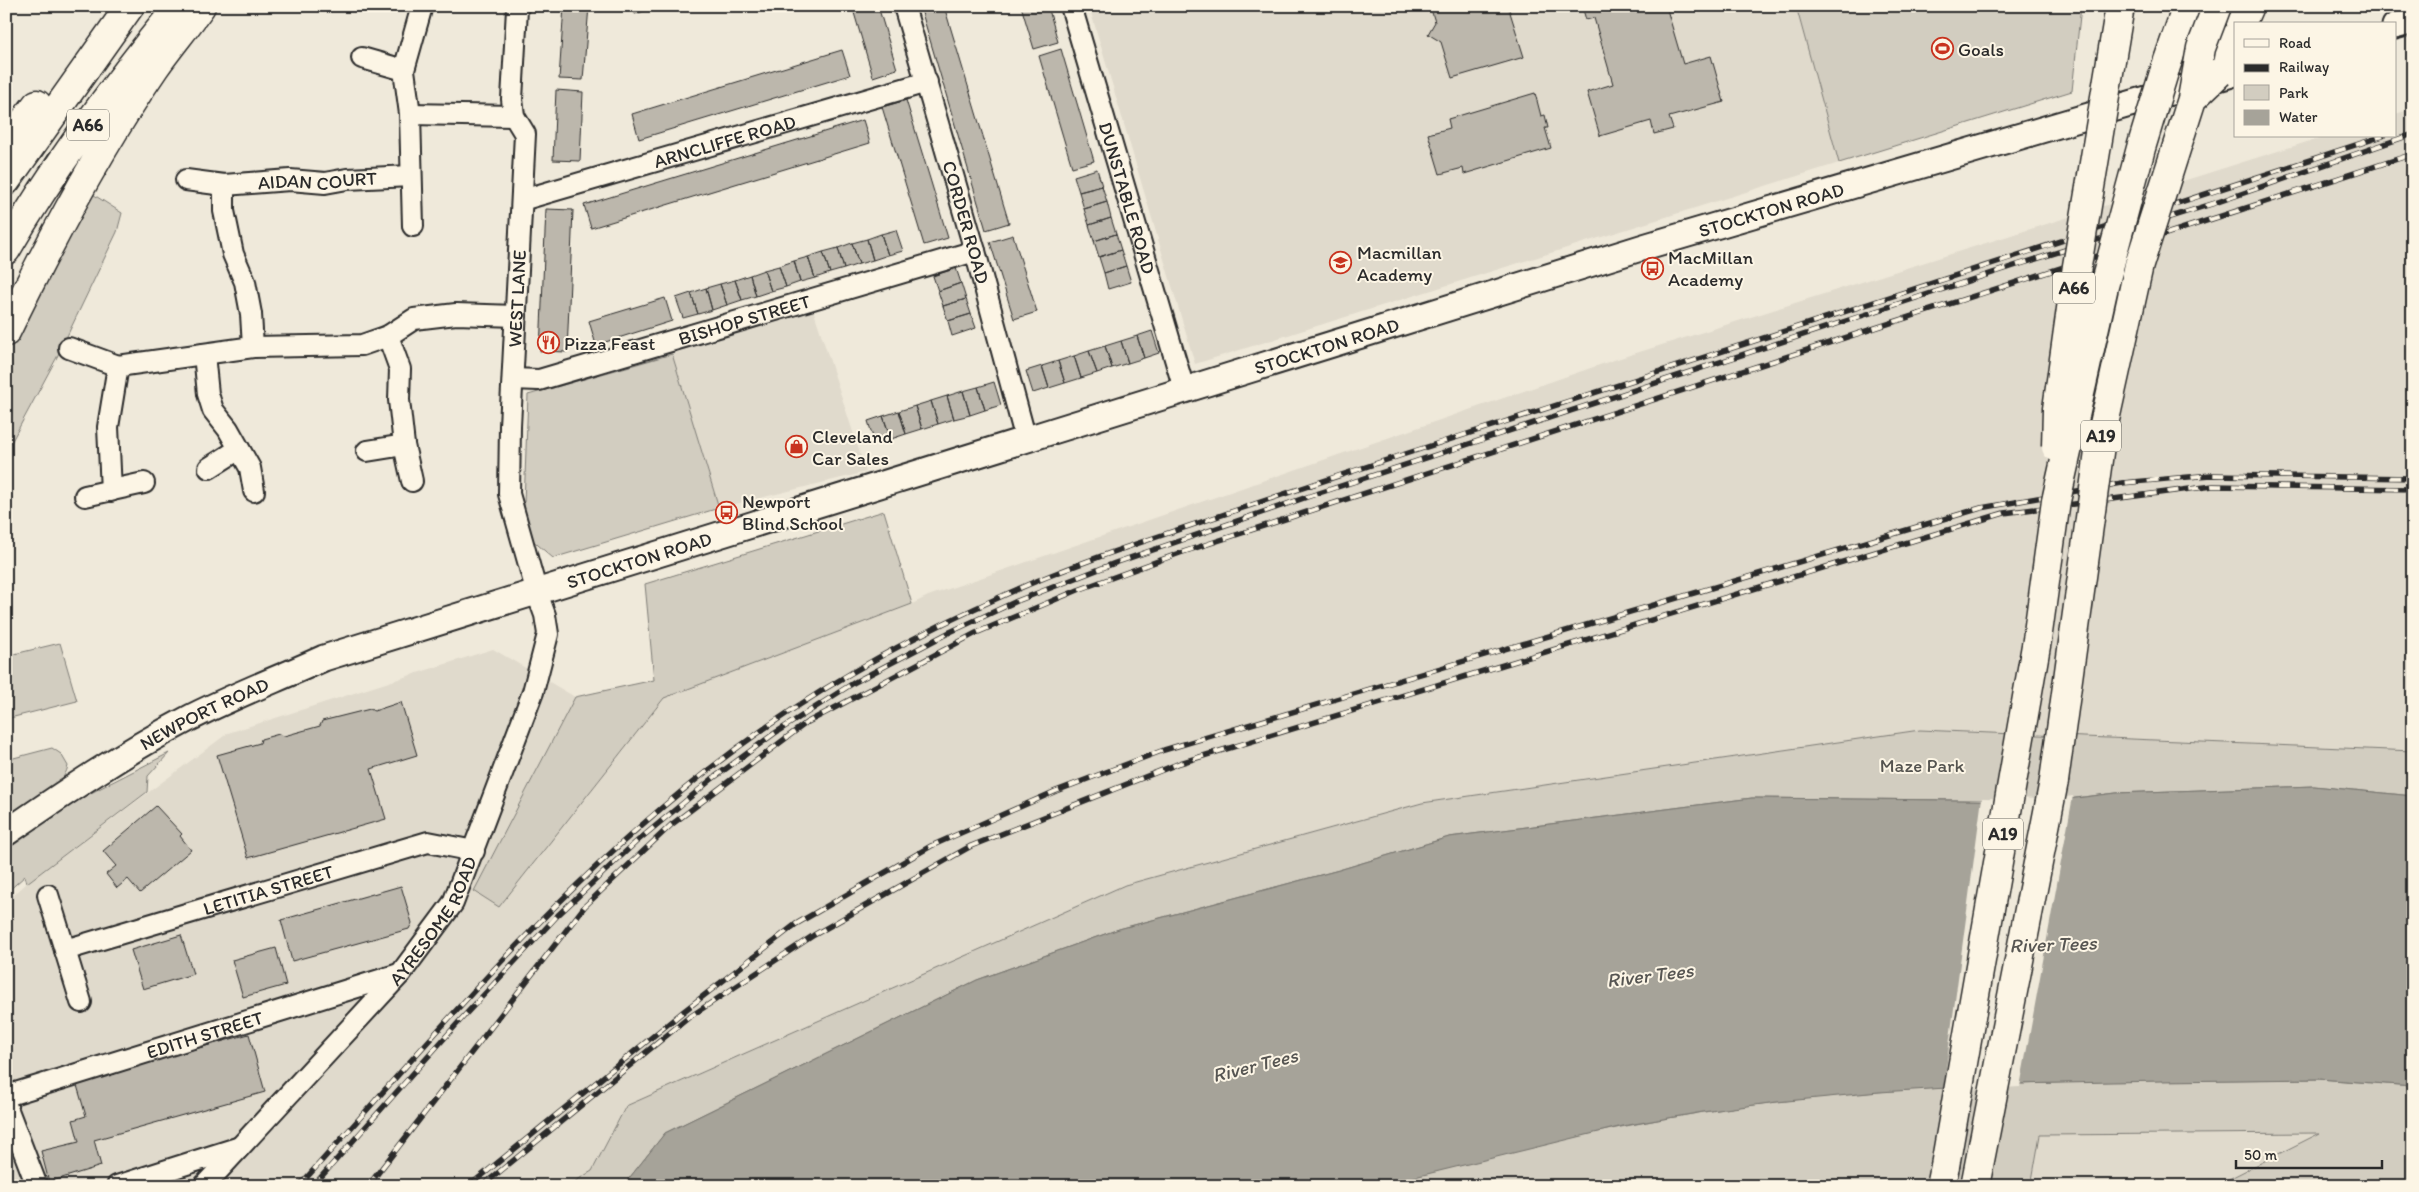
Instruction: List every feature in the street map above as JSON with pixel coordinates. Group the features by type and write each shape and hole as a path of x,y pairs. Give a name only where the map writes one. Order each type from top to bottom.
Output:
{"highway":[{"name":"A66","path":"6,145 113,6"},
{"name":"A66","path":"6,181 130,6"},
{"name":"A66","path":"6,250 75,142 124,73 179,6"},
{"path":"6,332 91,170 116,127 156,66 201,6"},
{"name":"A66","path":"2056,502 2057,409 2077,266 2120,6"},
{"name":"A19","path":"1942,1186 2036,650 2056,502 2104,286 2128,194 2160,86 2187,6"},
{"name":"A19","path":"1975,1186 2054,781 2100,438 2139,265 2192,99 2201,48 2217,6"},
{"path":"2242,22 2249,6"},
{"name":"A19","path":"2192,99 2219,73 2234,38"}],"main road":[{"path":"2396,26 2413,21"},
{"name":"STOCKTON ROAD","path":"419,628 1647,246 2234,72"},
{"name":"NEWPORT ROAD","path":"6,834 96,772 184,721 220,703 324,658 419,628"}],"street":[{"path":"413,226 410,114 404,70 422,6"},
{"name":"WEST LANE","path":"519,6 517,9 512,99 514,116 525,134 509,494 536,593"},
{"name":"CORDER ROAD","path":"904,6 975,251 1026,440"},
{"name":"DUNSTABLE ROAD","path":"1071,6 1184,389"},
{"path":"362,58 404,70"},
{"name":"ARNCLIFFE ROAD","path":"522,200 927,82"},
{"path":"410,114 514,116"},
{"name":"AIDAN COURT","path":"186,180 224,185 290,180 325,183 411,176"},
{"path":"224,185 224,212 233,254 245,282 251,314 253,348"},
{"name":"BISHOP STREET","path":"513,379 539,380 975,251"},
{"path":"69,348 118,366 253,348 362,345 388,336 414,319 456,314 516,316"},
{"path":"388,336 400,369 399,400 404,445 412,482"},
{"path":"204,354 208,394 213,410 250,468 254,490"},
{"path":"112,491 108,427 118,366"},
{"path":"367,452 404,445"},
{"path":"209,468 239,449"},
{"path":"85,496 144,484"},
{"name":"AYRESOME ROAD","path":"204,1186 401,973 453,903 532,692 548,634 545,615 536,593"},
{"name":"LETITIA STREET","path":"65,950 428,842 474,851"},
{"path":"48,895 81,1002"},
{"name":"EDITH STREET","path":"6,1096 401,973"},
{"path":"6,1105 37,1186"},
{"path":"117,1186 238,1148"}],"shaded area":[{"name":"Macmillan Academy","path":"1089,6 1796,6 1839,163 1195,364"},
{"path":"2413,109 2413,751 1920,730 1422,803 1125,885 626,1106 592,1171 567,1186 14,1186 6,1154 6,902 27,883 228,733 493,649 575,697 474,891 499,907 664,698 912,604 928,596 1614,360 2320,138 2396,138 2396,114"},
{"path":"812,306 866,472 719,508 672,354"},
{"path":"2322,1133 2413,1186 2031,1186 2040,1135"}],"green space":[{"name":"Goals","path":"1796,6 2081,6 2072,91 1839,163"},
{"path":"91,193 122,213 117,232 57,357 6,452 6,348"},
{"path":"672,354 719,508 553,558 523,532 528,395"},
{"path":"884,511 912,604 664,698 499,907 474,891 575,697 654,680 645,584"},
{"path":"60,643 77,701 6,719 6,656"},
{"name":"Maze Park","path":"1920,730 2413,751 2413,796 2314,786 2116,793 2052,801 1752,798 1449,837 1339,870 1119,929 977,980 665,1133 623,1186 567,1186 592,1171 626,1106 1125,885 1422,803"},
{"path":"52,748 61,754 68,766 59,784 43,798 6,821 6,760"},
{"path":"169,753 148,776 147,792 27,883 25,876 6,893 6,845 48,815"},
{"path":"2319,1079 2413,1086 2413,1186 2215,1186 2320,1133 2040,1135 2031,1186 1378,1186 1540,1145 1622,1127 1780,1101 1934,1088 2011,1084"}],"water":[{"name":"River Tees","path":"2314,786 2413,796 2413,1086 2319,1079 2015,1084 1879,1092 1777,1102 1703,1112 1623,1126 1378,1186 623,1186 665,1133 977,980 1119,929 1339,870 1449,837 1752,798 2052,801 2116,793"}],"pier":[{"path":"2073,796 2020,1087 1943,1091 1982,798 2052,799"}],"building":[{"path":"564,6 589,6 583,80 559,79"},
{"path":"632,6 660,6 635,14"},
{"path":"852,6 878,6 897,69 873,77"},
{"path":"920,6 944,6 1009,223 986,230"},
{"path":"1021,6 1048,6 1058,42 1034,49"},
{"path":"1430,6 1508,6 1524,57 1452,78 1441,42 1428,34 1435,22"},
{"path":"1582,6 1666,6 1683,64 1711,56 1724,102 1669,117 1673,129 1654,134 1651,121 1600,136 1587,92 1613,84 1594,18 1586,20"},
{"path":"1061,49 1094,161 1072,167 1039,56"},
{"path":"842,50 850,75 639,139 632,114"},
{"path":"556,90 583,92 580,161 553,160"},
{"path":"1535,93 1541,116 1545,115 1548,128 1545,128 1551,148 1464,174 1463,168 1440,174 1428,134 1450,128 1448,119"},
{"path":"906,100 948,238 924,245 882,107"},
{"path":"863,120 870,143 591,228 584,205"},
{"path":"1097,169 1102,186 1079,192 1074,176"},
{"path":"1102,186 1107,202 1084,209 1079,192"},
{"path":"1107,202 1111,218 1089,225 1084,209"},
{"path":"546,209 573,210 567,352 540,351"},
{"path":"1111,218 1116,234 1094,241 1089,225"},
{"path":"896,230 903,251 888,255 881,234"},
{"path":"881,234 888,255 873,260 867,239"},
{"path":"1116,234 1121,250 1099,257 1094,241"},
{"path":"1013,235 1037,312 1014,319 990,242"},
{"path":"867,239 873,260 859,264 852,243"},
{"path":"852,243 859,264 844,269 838,248"},
{"path":"838,248 844,269 830,273 823,252"},
{"path":"1121,250 1126,266 1104,273 1099,257"},
{"path":"823,252 830,273 815,278 808,257"},
{"path":"808,257 815,278 800,282 794,261"},
{"path":"794,261 800,282 786,287 779,266"},
{"path":"779,266 786,287 771,291 764,270"},
{"path":"1126,266 1131,282 1108,289 1104,273"},
{"path":"956,268 961,283 938,291 933,276"},
{"path":"764,270 771,291 756,296 750,275"},
{"path":"750,275 756,296 742,300 735,280"},
{"path":"735,280 742,300 727,305 720,284"},
{"path":"961,283 966,299 943,306 938,291"},
{"path":"720,284 727,305 712,310 706,288"},
{"path":"706,288 712,310 698,314 691,293"},
{"path":"691,293 698,314 683,318 676,298"},
{"path":"665,298 672,321 596,345 589,321"},
{"path":"966,299 971,314 948,321 943,306"},
{"path":"971,314 976,328 952,336 948,321"},
{"path":"1152,331 1159,353 1144,358 1137,336"},
{"path":"1137,336 1144,358 1128,363 1121,341"},
{"path":"1121,341 1128,363 1112,368 1105,346"},
{"path":"1105,346 1112,368 1097,373 1089,351"},
{"path":"1089,351 1097,373 1081,378 1074,356"},
{"path":"1074,356 1081,378 1065,383 1058,361"},
{"path":"1058,361 1065,383 1049,388 1042,366"},
{"path":"1042,366 1049,388 1033,393 1026,371"},
{"path":"994,382 1001,405 985,410 978,387"},
{"path":"978,387 985,410 970,415 963,391"},
{"path":"963,391 970,415 954,419 947,396"},
{"path":"947,396 954,419 938,424 931,401"},
{"path":"931,401 938,424 922,429 915,406"},
{"path":"915,406 922,429 906,434 899,411"},
{"path":"899,411 906,434 891,439 883,416"},
{"path":"883,416 891,439 875,444 868,421"},
{"path":"401,702 417,755 371,769 386,819 248,858 217,755 260,743 261,739 279,734 284,736 320,726 322,721 370,709 374,711"},
{"path":"156,806 182,834 180,836 191,850 140,893 128,879 117,888 106,874 116,866 103,851"},
{"path":"401,886 412,923 409,929 292,961 281,920"},
{"path":"181,935 193,974 143,989 131,950"},
{"path":"276,948 286,985 243,997 232,960"},
{"path":"249,1034 265,1092 94,1140 101,1166 49,1182 41,1151 79,1142 73,1120 86,1116 76,1082"}],"railway":[{"path":"313,1186 465,1015 558,915 635,843 712,779 775,733 855,682 950,632 1017,601 1115,563 1310,496 2017,265 2215,203 2413,134"},
{"path":"299,1186 464,1001 578,884 638,828 701,775 796,707 825,688 946,622 1061,571 1168,533 2377,138"},
{"path":"368,1186 585,906 671,825 806,723 976,633 1078,590 1180,553 2413,154"},
{"path":"469,1186 684,1011 796,924 931,846 1056,791 1164,750 1981,508 2122,483 2211,475 2413,478"},
{"path":"482,1186 688,1018 814,935 971,846 1180,763 2004,513 2213,486 2413,489"}],"place":[{"name":"Goals","path":"1942,49"},
{"name":"Macmillan Academy","path":"1341,263"},
{"name":"MacMillan Academy","path":"1652,268"},
{"name":"Pizza Feast","path":"548,343"},
{"name":"Cleveland Car Sales","path":"796,447"},
{"name":"Newport Blind School","path":"726,512"}]}
